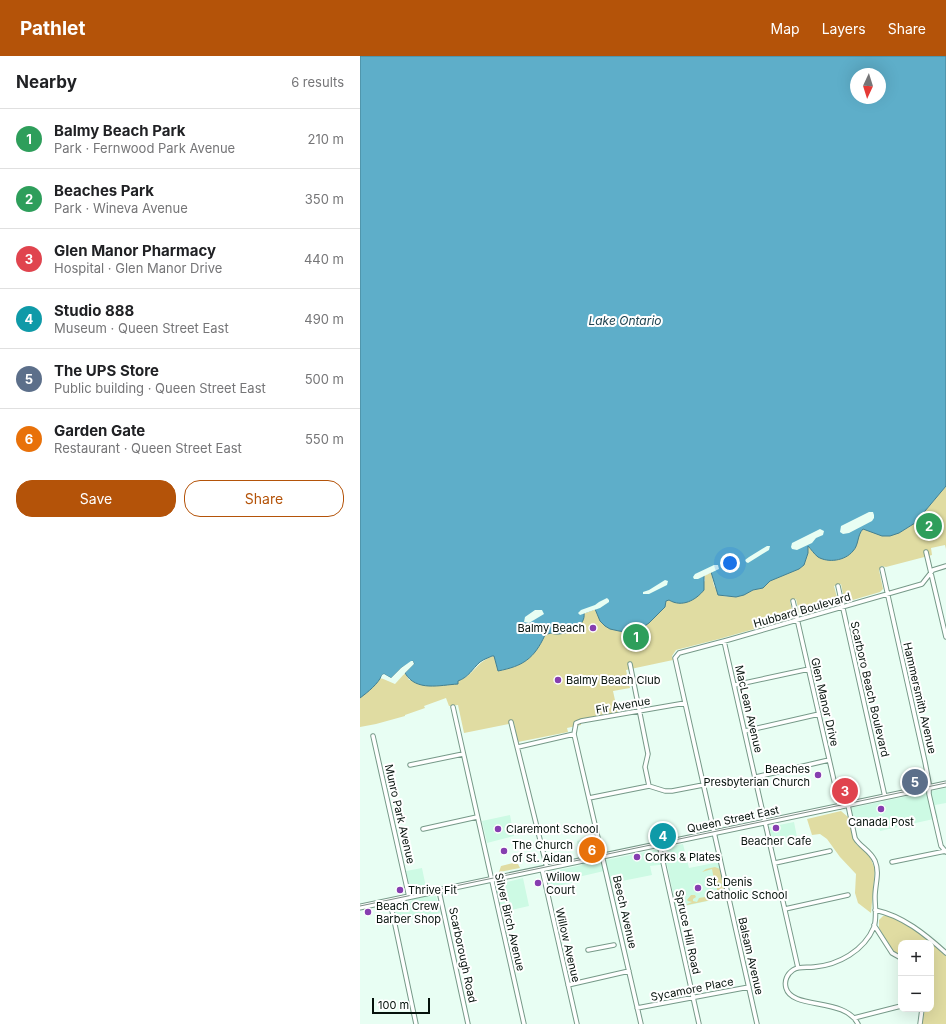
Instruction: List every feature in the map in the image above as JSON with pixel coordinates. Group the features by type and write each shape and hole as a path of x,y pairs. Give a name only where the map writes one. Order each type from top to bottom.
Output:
{"main road":[{"name":"Queen Street East","path":"360,907 946,784"}],"street":[{"path":"926,552 946,638"},
{"name":"Hubbard Boulevard","path":"674,658 678,653 922,584 937,568 946,566"},
{"name":"Hammersmith Avenue","path":"882,569 925,762 929,794 940,846 946,852"},
{"name":"Scarboro Beach Boulevard","path":"838,586 885,797"},
{"name":"Glen Manor Drive","path":"794,601 818,714 840,807"},
{"name":"MacLean Avenue","path":"724,641 798,968"},
{"name":"Balsam Avenue","path":"674,658 757,1024"},
{"path":"630,664 648,754 645,766 649,786"},
{"path":"734,685 809,669"},
{"name":"Fir Avenue","path":"574,734 576,723 581,721 685,703"},
{"name":"Silver Birch Avenue","path":"453,707 524,1024"},
{"path":"745,731 818,714"},
{"name":"Willow Avenue","path":"511,722 518,747 577,1024"},
{"path":"518,747 574,734"},
{"name":"Beech Avenue","path":"574,734 641,1024"},
{"name":"Munro Park Avenue","path":"373,736 409,897"},
{"path":"410,765 463,754"},
{"path":"756,777 829,760"},
{"path":"590,798 649,786 672,792 703,785"},
{"path":"848,805 856,841 870,852 877,869 874,925 870,934 857,949 846,958 821,967 798,968 793,970 786,978 785,986 789,994 797,999 832,1006 854,1018 858,1024"},
{"path":"423,829 477,817"},
{"name":"Spruce Hill Road","path":"659,844 699,1024"},
{"path":"775,863 830,851"},
{"path":"892,862 946,852"},
{"name":"Scarborough Road","path":"440,891 468,1024"},
{"path":"785,909 848,895"},
{"path":"390,901 416,1024"},
{"path":"875,910 887,912 908,923 924,934 946,953"},
{"path":"874,925 892,953 898,956"},
{"path":"588,950 614,945"},
{"path":"568,985 629,971"},
{"name":"Sycamore Place","path":"637,1008 749,987"},
{"path":"854,1018 898,1007"},
{"path":"920,1024 922,1012"}],"shaded area":[{"path":"946,486 946,549 945,545 931,548 932,555 886,567 881,566 879,570 883,589 880,592 846,602 841,584 834,586 838,601 835,605 803,615 799,612 796,599 790,601 793,615 790,619 676,650 672,656 673,660 626,670 630,688 613,691 618,714 567,728 568,732 518,742 514,723 464,733 458,705 449,706 446,698 424,706 425,708 405,716 360,727 360,698 381,678 395,684 405,673 409,680 458,683 458,681 468,675 483,661 494,656 498,671 514,667 532,656 545,635 551,633 563,633 584,613 596,608 597,615 662,610 665,607 666,601 705,581 704,575 711,572 714,586 722,596 736,597 744,595 753,590 763,588 770,581 799,569 804,565 808,553 808,546 820,557 830,560 837,560 841,559 863,529 899,533 915,523"},
{"path":"946,788 946,803 935,805 938,818 880,831 877,817 854,822 851,808"},
{"path":"841,811 848,817 856,844 869,855 875,869 871,913 858,903 855,893 856,874 840,857 827,839 820,834 812,835 807,819"},
{"name":"Claremont School","path":"510,815 514,836 487,843 482,821"},
{"path":"794,822 797,837 773,842 769,827"},
{"path":"596,836 601,861 683,844 689,868 719,862 726,897 676,908 667,864 650,866 652,875 607,884 604,871 574,878 574,882 549,888 545,873 582,865 577,841"},
{"path":"513,863 518,864 520,868 499,872 501,866"},
{"path":"715,867 720,869 723,884 715,885 712,869 702,872 706,869"},
{"path":"422,868 428,897 436,896 440,913 397,922 394,905 412,901 406,871"},
{"path":"523,878 529,906 502,912 496,887 499,884"},
{"path":"723,885 726,897 687,905 692,902 687,900 691,895 695,895 696,897 693,901 697,902 699,898 711,896 717,893 717,887"},
{"path":"883,916 890,916 907,925 928,940 898,940 898,954 893,951 879,928 879,920"},
{"path":"934,945 946,956 946,1024 922,1024 924,1012 934,1012"}],"water":[{"name":"Lake Ontario","path":"360,56 946,56 946,486 915,523 899,533 890,536 882,536 863,529 855,549 846,557 841,559 822,559 818,557 808,546 808,553 804,565 799,569 770,581 763,588 753,590 736,597 718,595 711,572 704,575 704,590 697,597 684,603 669,600 666,601 665,607 649,623 639,630 627,632 610,629 600,621 595,609 584,613 584,618 580,625 571,631 562,634 550,633 545,635 532,656 514,667 498,671 494,656 492,656 480,662 468,675 458,681 458,684 429,686 415,683 405,673 414,664 413,661 401,668 391,678 384,674 382,675 375,685 360,698"}],"pier":[{"path":"869,512 873,512 874,515 872,521 849,533 843,534 840,532 841,526"},
{"path":"820,529 824,531 823,535 816,538 812,543 797,550 792,549 792,543"},
{"path":"767,546 770,546 769,550 748,563 746,562 745,560"},
{"path":"714,565 718,565 719,569 698,579 694,579 693,577 695,574"},
{"path":"665,580 668,581 667,585 649,594 643,594 643,592"},
{"path":"607,598 609,602 600,608 580,615 578,613 581,610 595,605"},
{"path":"535,610 542,610 544,614 529,623 524,622 525,617"},
{"path":"411,661 413,661 414,664 403,675 403,672 412,663 392,680 384,676 382,679 381,678 384,674 391,678"}],"tram line":[{"path":"360,906 946,783"}],"place":[{"name":"Beaches Park","path":"929,526"},
{"name":"Balmy Beach","path":"593,628"},
{"name":"Balmy Beach Park","path":"636,637"},
{"name":"Balmy Beach Club","path":"558,680"},
{"name":"Beaches Presbyterian Church","path":"818,775"},
{"name":"The UPS Store","path":"915,782"},
{"name":"Glen Manor Pharmacy","path":"845,791"},
{"name":"Canada Post","path":"881,809"},
{"name":"Beacher Cafe","path":"776,828"},
{"name":"Claremont School","path":"498,829"},
{"name":"Studio 888","path":"663,836"},
{"name":"Garden Gate","path":"592,850"},
{"name":"The Church of St. Aidan","path":"504,851"},
{"name":"Corks & Plates","path":"637,857"},
{"name":"Willow Court","path":"538,883"},
{"name":"St. Denis Catholic School","path":"698,888"},
{"name":"Thrive Fit","path":"400,890"},
{"name":"Beach Crew Barber Shop","path":"368,912"}]}
